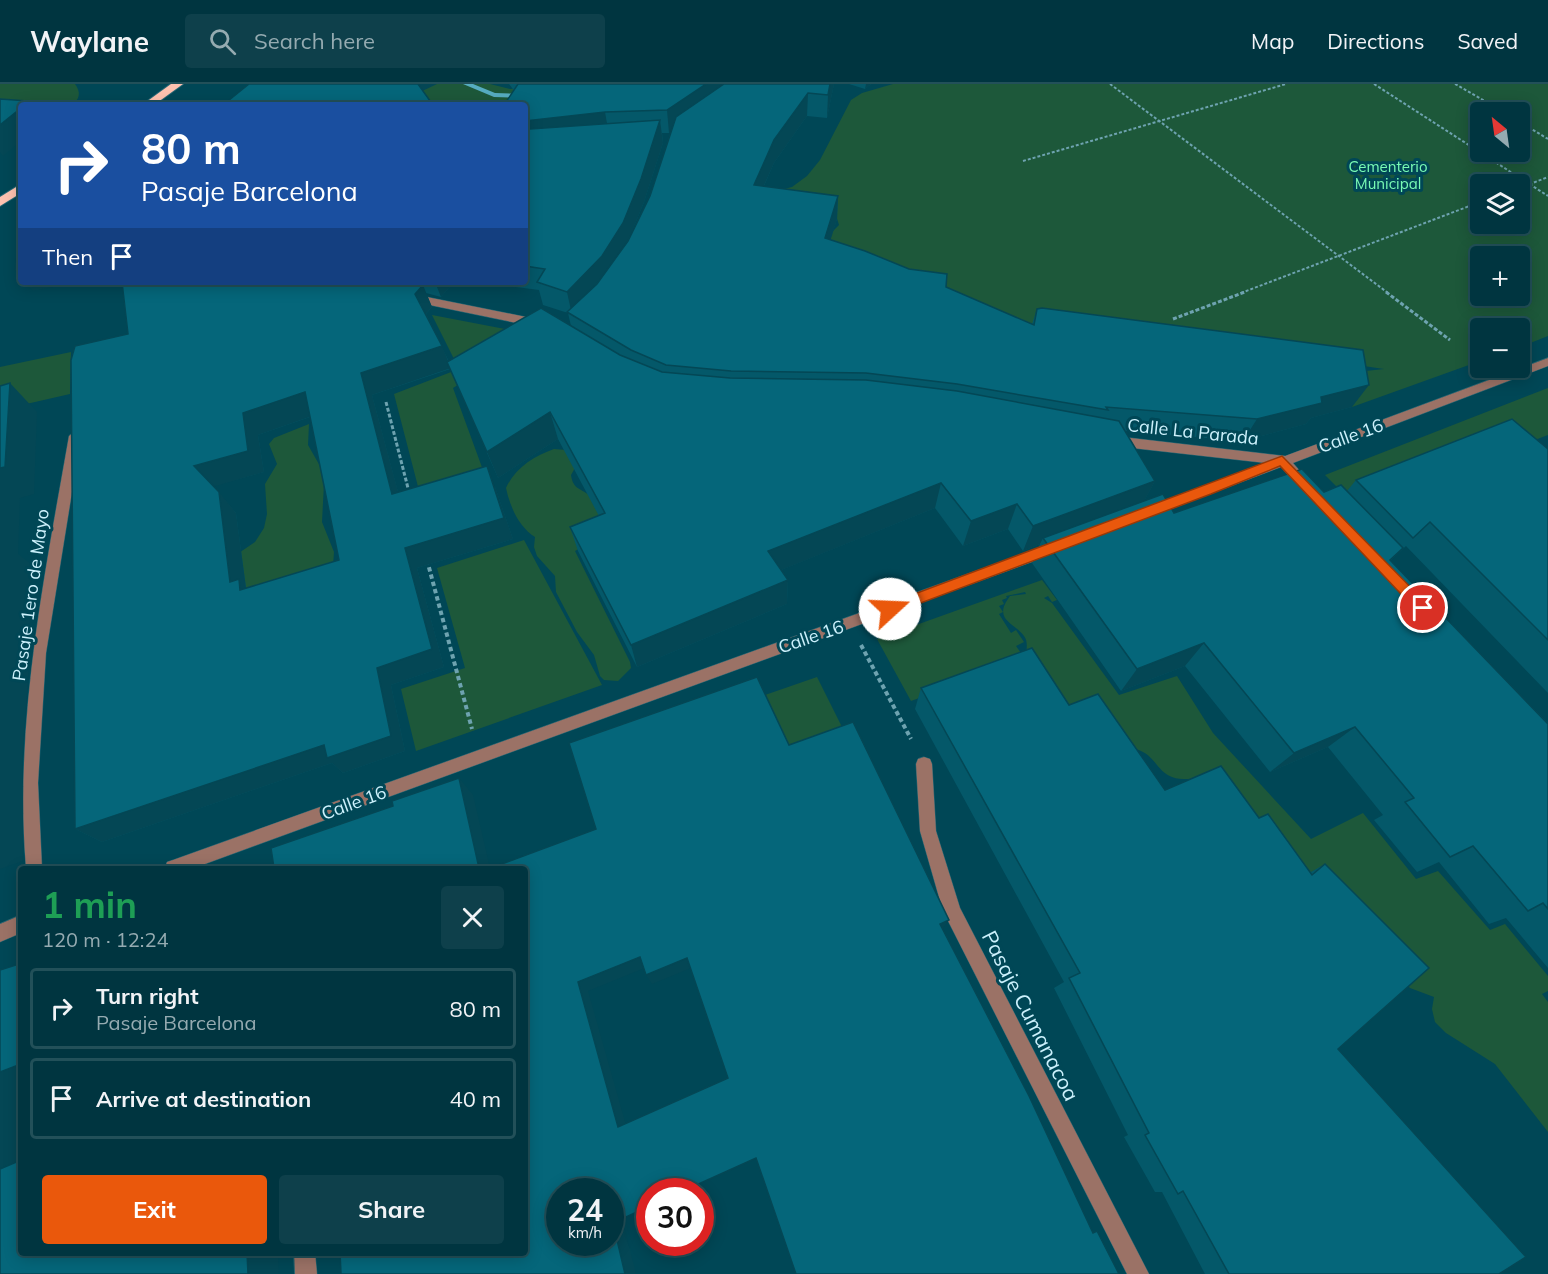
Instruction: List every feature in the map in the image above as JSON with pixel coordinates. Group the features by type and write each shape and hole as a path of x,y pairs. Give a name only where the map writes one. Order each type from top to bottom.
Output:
{"highway":[{"path":"151,102 178,84"},
{"path":"0,202 18,190"}],"street":[{"path":"380,285 410,297 537,322 553,332"},
{"name":"Calle 16","path":"1143,515 1282,460 1548,362"},
{"name":"Pasaje 1ero de Mayo","path":"34,866 30,783 39,652 75,436"},
{"name":"Calle La Parada","path":"1100,439 1282,460"},
{"path":"1282,460 1314,494"},
{"name":"Calle 16","path":"179,866 1067,543"},
{"name":"Pasaje Cumanacoa","path":"924,764 928,831 952,911 1138,1274"},
{"path":"0,933 18,925"},
{"path":"304,1256 306,1274"}],"path":[{"path":"1110,84 1450,340"},
{"path":"1023,160 1286,84"},
{"path":"1374,84 1514,174"},
{"path":"1455,84 1486,102"},
{"path":"1530,128 1548,139"},
{"path":"1530,184 1548,177"},
{"path":"1530,184 1548,196"},
{"path":"1173,319 1470,206"},
{"path":"386,402 410,494"},
{"path":"424,551 480,757"},
{"path":"849,624 924,764"}],"green space":[{"path":"0,84 75,84 79,95 75,102 18,102 18,105 0,105"},
{"path":"404,84 490,84 510,89 564,84 528,103 413,102"},
{"name":"Cementerio Municipal","path":"893,84 1548,84 1548,336 1530,343 1530,318 1470,318 1470,365 1352,407 1347,373 1384,369 1172,338 1024,332 826,254 830,234 839,225 836,215 768,193 792,187 807,176 820,160 851,100 862,93"},
{"path":"432,315 505,329 530,341 453,388 487,481 422,502 394,394 459,369"},
{"path":"71,352 70,394 0,410 0,367"},
{"path":"1548,388 1548,435 1345,495 1325,475"},
{"path":"309,424 308,445 320,466 324,483 322,522 334,552 333,566 248,592 230,559 255,542 264,528 267,514 265,484 277,464 269,444 274,438"},
{"path":"554,449 566,450 576,466 571,475 573,483 591,497 602,516 584,546 575,551 630,662 631,668 618,681 604,680 600,676 594,655 577,632 556,592 555,576 537,556 534,547 535,537 520,522 506,488 514,474 532,459"},
{"path":"524,540 602,685 416,751 401,689 465,668 437,568"},
{"path":"1042,580 1057,600 1052,602 1048,596 1044,598 1052,603 1119,695 1177,676 1213,733 1311,839 1363,813 1416,879 1438,871 1490,930 1505,924 1548,976 1548,991 1542,994 1548,1002 1548,1132 1495,1064 1446,1033 1435,1022 1432,1009 1434,997 1410,988 1203,781 1180,779 1167,775 1141,751 1083,729 1057,715 1040,690 1027,663 1026,639 1004,616 1003,610 1010,596 1026,594 1025,592 1006,596 1007,598 1002,600 1004,604 999,606 1003,612 999,614 1011,633 1016,630 1024,642 1016,646 1021,653 1017,662 911,701 877,639"},
{"path":"817,677 845,733 792,754 765,695"}],"building":[{"path":"249,84 418,84 431,102 227,102"},
{"path":"518,84 706,84 667,110 605,112 528,121 528,102 506,102"},
{"path":"724,84 830,84 828,95 808,93 774,140 754,185 838,196 825,238 909,269 947,274 946,287 1034,325 1037,309 1042,308 1363,350 1369,385 1321,397 1322,403 1257,419 1106,407 1108,410 957,384 866,373 731,371 666,365 631,350 567,312 597,284 628,241 650,196 676,117"},
{"path":"0,99 29,101 18,102 18,110 0,125"},
{"path":"660,120 641,179 623,223 602,256 567,292 537,282 545,269 528,266 528,129"},
{"path":"18,250 18,270 15,270"},
{"path":"122,285 423,285 415,294 442,346 361,373 392,494 487,466 504,518 405,548 432,649 377,668 391,736 327,758 324,745 75,829 71,360 75,346 128,334","holes":["305,392 339,560 240,590 239,579 230,582 219,492 194,466 248,451 243,413"]},
{"path":"541,308 620,355 662,372 730,378 866,380 957,391 1119,421 1155,481 1033,526 1017,504 971,521 941,483 768,551 788,580 631,645 570,527 605,513 550,412 487,452 447,362"},
{"path":"10,383 5,467 0,468 0,386"},
{"path":"1512,419 1548,449 1548,640 1430,522 1413,538 1356,480"},
{"path":"1302,469 1324,492 1341,485 1403,548 1390,560 1548,724 1548,909 1543,903 1528,911 1473,846 1450,857 1405,802 1414,798 1355,727 1294,753 1204,643 1137,669 1043,538 1163,494 1174,513"},
{"path":"1032,648 1069,705 1098,694 1165,790 1221,766 1259,818 1268,814 1312,875 1325,864 1429,968 1338,1049 1526,1257 1499,1274 1229,1274 1183,1191 1178,1194 1145,1135 1149,1133 1069,978 1080,973 921,688"},
{"path":"757,677 789,745 853,722 949,920 940,924 1029,1096 1093,1233 1097,1231 1119,1274 796,1274 756,1158 712,1178 636,1178 636,1212 624,1218 624,1178 546,1178 546,1256 621,1256 625,1274 341,1274 340,1256 528,1256 528,866 496,866 596,829 569,743","holes":["640,957 646,975 687,958 728,1078 618,1127 578,982"]},
{"path":"459,778 479,866 274,866 271,848 393,806 392,801"},
{"path":"18,959 18,1065 0,1072 0,970 16,965"},
{"path":"18,1161 18,1256 247,1256 248,1274 0,1274 0,1169"}],"waterway":[{"path":"467,84 494,95 527,96"}],"route":[{"path":"890,609 1207,491 1282,460 1423,608"}]}
